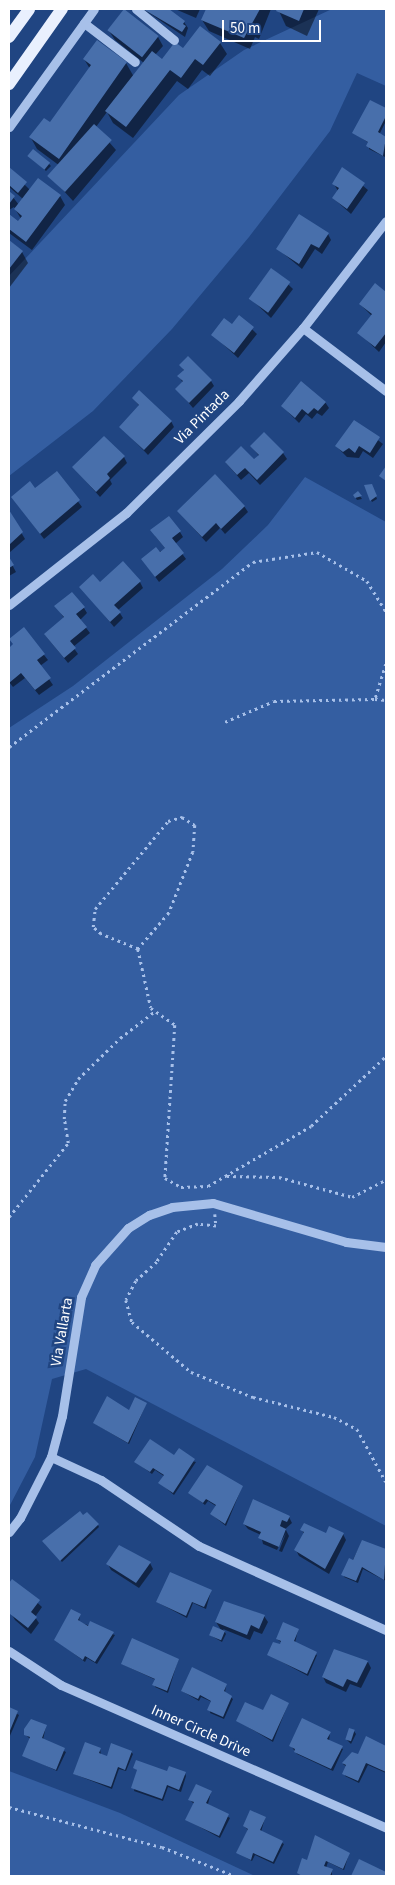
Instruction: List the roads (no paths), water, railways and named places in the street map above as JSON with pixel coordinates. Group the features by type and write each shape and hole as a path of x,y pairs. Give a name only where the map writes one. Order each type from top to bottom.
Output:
{"main road":[{"path":"9,37 29,9"},
{"path":"9,84 62,9"}],"street":[{"path":"9,127 94,9"},
{"path":"136,9 174,40"},
{"path":"84,23 135,62"},
{"name":"Via Pintada","path":"9,605 126,513 239,401 303,328 386,221"},
{"path":"303,328 386,391"},
{"name":"Via Vallarta","path":"9,1532 24,1511 51,1457 62,1416 81,1297 95,1265 128,1228 149,1215 172,1206 213,1203 346,1242 386,1247"},
{"path":"51,1457 101,1480 199,1546 386,1630"},
{"name":"Inner Circle Drive","path":"9,1651 61,1685 386,1828"}]}
